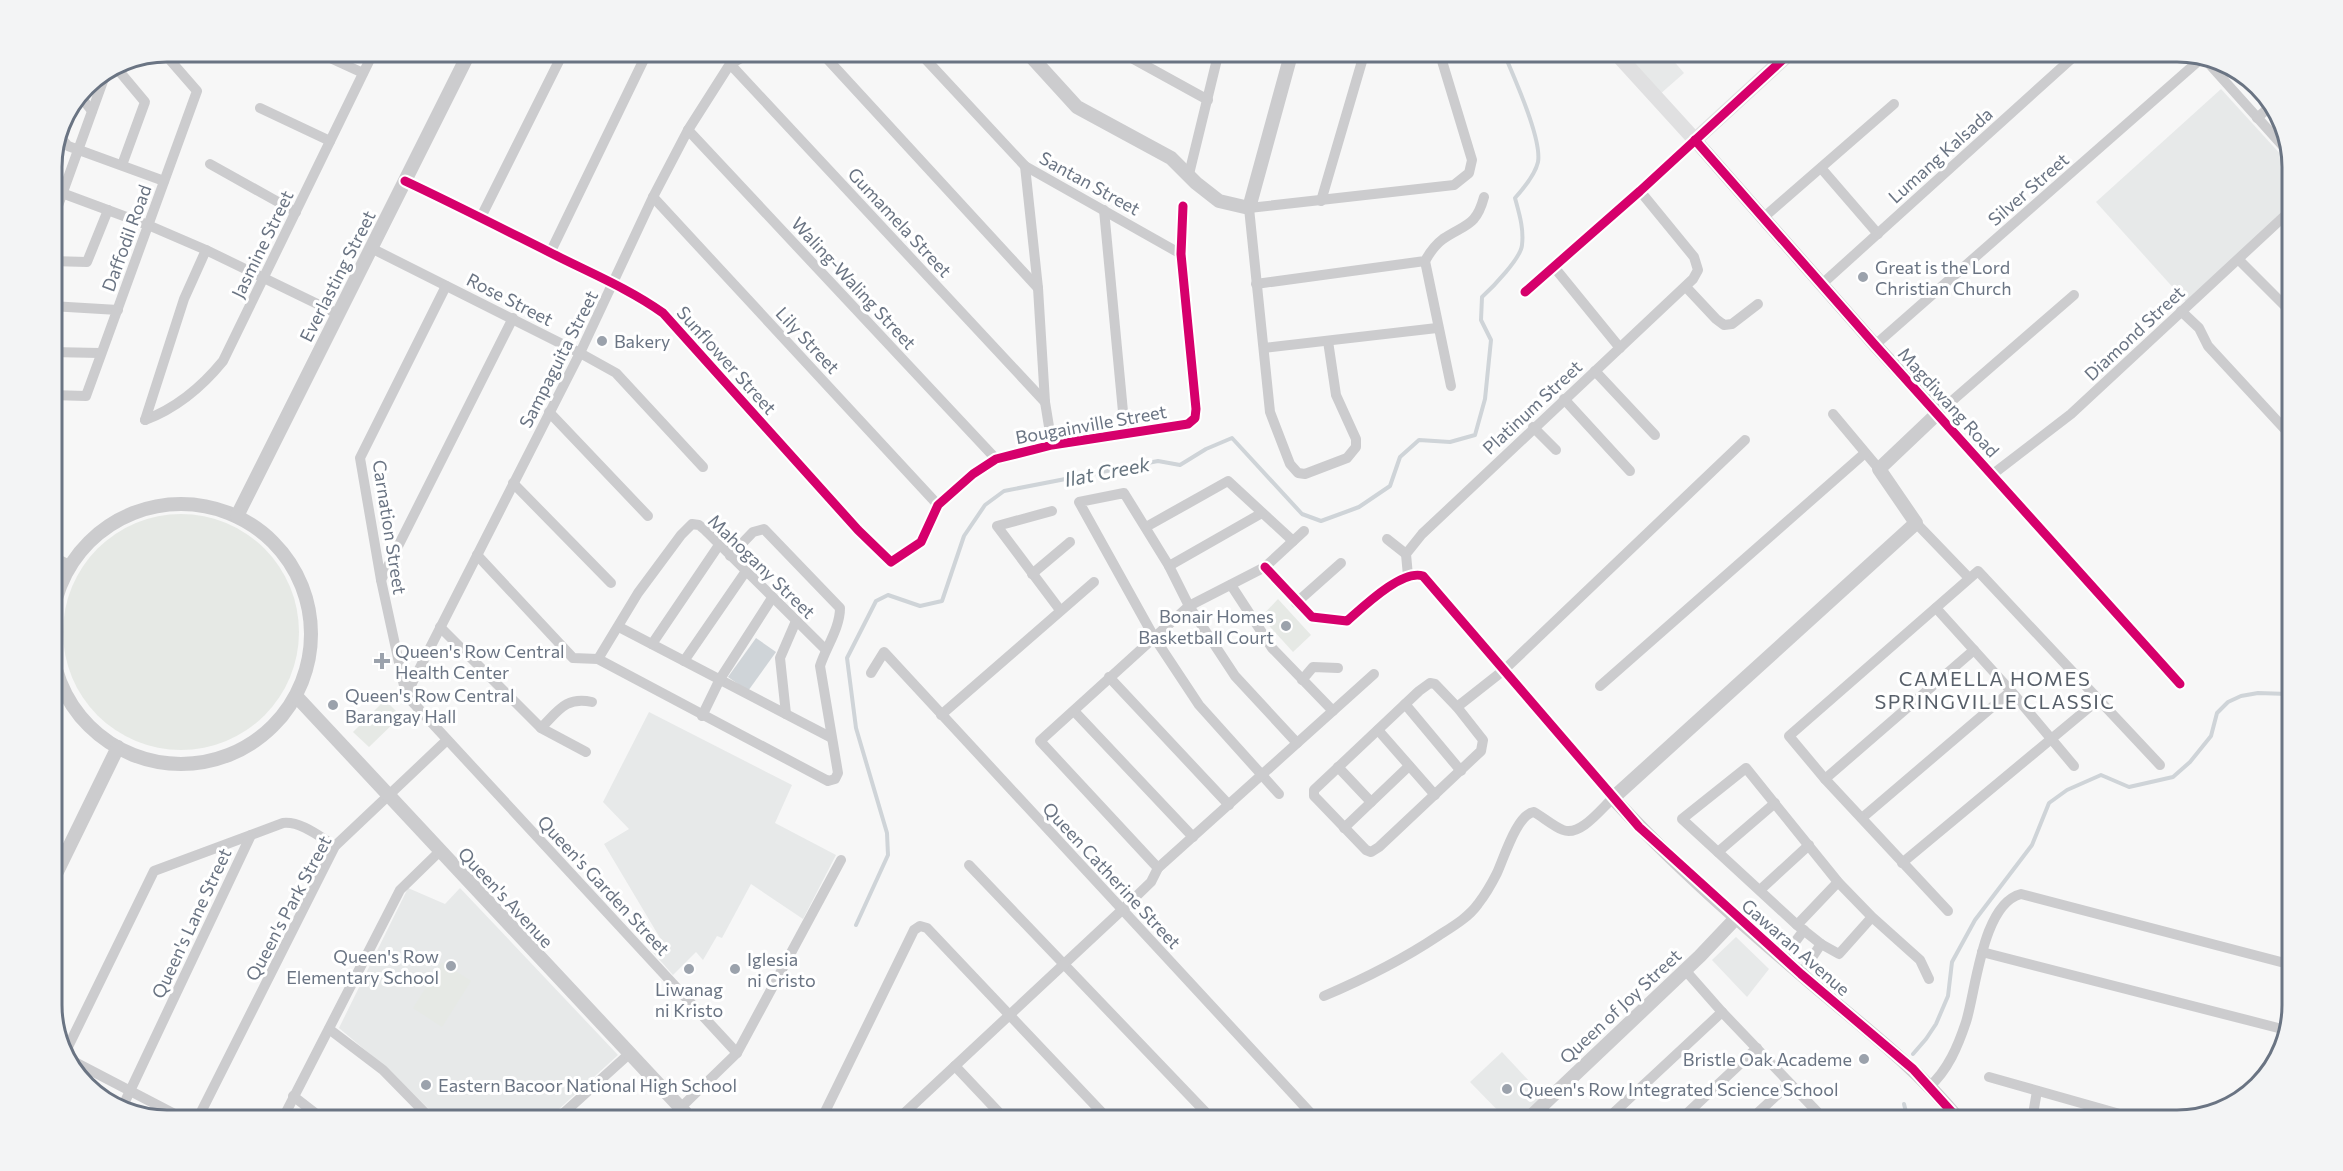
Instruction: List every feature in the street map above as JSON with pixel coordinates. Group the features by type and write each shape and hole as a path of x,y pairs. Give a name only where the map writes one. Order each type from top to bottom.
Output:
{"main road":[{"path":"1695,140 1780,62"},
{"name":"Magdiwang Road","path":"1625,63 1695,140"}],"street":[{"name":"Daffodil Road","path":"62,395 86,396 197,91 172,62"},
{"path":"339,62 363,73"},
{"name":"Jasmine Street","path":"206,250 184,299 145,420 166,412 206,383 223,361 368,62"},
{"name":"Everlasting Street","path":"237,516 464,62"},
{"path":"481,217 558,62"},
{"path":"550,253 643,62"},
{"name":"Sampaguita Street","path":"406,695 580,353 688,130 730,64 734,62"},
{"path":"830,62 1038,288"},
{"name":"Santan Street","path":"928,62 1025,166 1180,254"},
{"path":"1036,62 1077,107 1171,158 1196,183 1219,201 1249,208 1454,185 1469,173 1472,160 1442,62"},
{"path":"1139,62 1208,100"},
{"path":"1189,174 1217,62"},
{"path":"1289,62 1249,208 1270,412 1290,464 1298,473 1305,474 1347,458 1356,447 1356,439 1336,395 1328,340"},
{"path":"1321,201 1362,62"},
{"name":"Lumang Kalsada","path":"1822,284 2068,62"},
{"name":"Gumamela Street","path":"730,64 1045,402"},
{"name":"Silver Street","path":"1875,345 2195,64"},
{"path":"2213,68 2278,141"},
{"path":"120,72 145,102 122,165"},
{"path":"102,84 63,193 206,250 338,314"},
{"path":"84,102 92,111"},
{"path":"1762,218 1894,104"},
{"path":"260,108 330,141"},
{"path":"2257,118 2265,111"},
{"name":"Waling-Waling Street","path":"688,130 996,459"},
{"path":"1525,292 1695,140"},
{"name":"Magdiwang Road","path":"1695,140 1875,345 2180,684"},
{"path":"65,142 68,146 164,181"},
{"path":"210,164 296,212"},
{"path":"1025,166 1038,288 1045,402 1052,445"},
{"path":"1821,168 1878,234"},
{"name":"Sunflower Street","path":"405,181 614,284 643,299 663,313 858,530 891,562"},
{"name":"Platinum Street","path":"1406,554 1427,529 1686,287 1698,270 1694,257 1640,191"},
{"name":"Lily Street","path":"654,197 938,505"},
{"path":"1451,386 1437,328 1425,261 1434,247 1444,238 1471,224 1480,212 1484,197"},
{"path":"1180,254 1183,206"},
{"path":"62,261 87,262 108,210"},
{"path":"1104,210 1125,434"},
{"name":"Diamond Street","path":"1993,474 2071,414 2281,220"},
{"name":"Rose Street","path":"371,248 513,318 616,373 703,467"},
{"name":"Bougainville Street","path":"891,562 921,542 938,505 973,474 996,459 1052,445 1188,424 1195,418 1196,409 1180,254"},
{"path":"2239,260 2281,302"},
{"path":"1256,284 1425,261"},
{"path":"1554,267 1620,348"},
{"name":"Carnation Street","path":"406,695 381,580 360,458 446,285"},
{"path":"1686,287 1724,325 1732,324 1758,304"},
{"path":"1879,469 1938,413 2074,295"},
{"path":"62,307 118,310"},
{"path":"2181,311 2199,328 2208,346 2281,425"},
{"path":"381,580 513,318"},
{"path":"1264,348 1437,328"},
{"path":"62,352 100,353"},
{"path":"1595,370 1655,435"},
{"path":"1564,399 1630,471"},
{"path":"549,412 648,516"},
{"path":"1833,414 1879,469 1916,523 1969,578"},
{"path":"1533,428 1556,450"},
{"path":"1457,706 1504,670 1745,440"},
{"path":"1600,686 1865,453"},
{"path":"1146,527 1227,481 1293,541"},
{"path":"513,483 611,583"},
{"path":"1279,794 1199,705 1154,637 1079,502 1124,492 1169,566 1189,606 1235,676 1297,743"},
{"path":"62,584 69,567 81,551 101,531 125,516 162,505 200,505 237,516 262,532 278,548 292,566 304,594 311,623 307,668 296,696 279,719 259,738 243,748 218,758 190,763 171,763 153,760 118,747 97,732 83,718 71,701 62,680"},
{"path":"1052,511 997,526 1060,610"},
{"path":"1169,566 1262,513"},
{"path":"1323,996 1357,982 1413,953 1457,924 1477,906 1497,874 1509,841 1528,813 1534,812 1563,830 1572,831 1580,827 1916,523"},
{"name":"Mahogany Street","path":"598,659 638,593 686,528 692,524 699,525 825,649"},
{"path":"477,555 573,658 598,659 828,781 835,779 838,773 830,737 820,666 825,649 840,618 840,608 764,530 753,532 730,556"},
{"path":"1158,868 1040,741 1189,606 1265,567 1304,531"},
{"path":"1387,539 1406,554 1408,576"},
{"path":"1032,574 1070,542"},
{"path":"652,644 719,545"},
{"path":"1296,603 1341,563"},
{"path":"62,564 69,567"},
{"path":"1265,567 1296,603 1312,617 1347,621 1375,596 1408,576 1416,573 1423,576 1613,798"},
{"path":"684,661 746,571"},
{"path":"1948,911 1825,779 1789,736 1978,571 2160,765"},
{"path":"941,714 1094,582"},
{"path":"1231,585 1272,648 1333,711"},
{"path":"702,716 720,679 772,598"},
{"path":"1936,608 2011,691 2073,766"},
{"path":"786,714 780,658 796,621"},
{"path":"440,627 541,728 586,752"},
{"path":"619,627 830,737"},
{"path":"1825,779 1974,650"},
{"name":"Queen Catherine Street","path":"871,673 884,652 1308,1110"},
{"path":"1302,680 1313,667 1338,668"},
{"path":"910,1110 1151,882 1158,868 1374,674"},
{"path":"1109,677 1229,805"},
{"path":"1435,684 1457,706 1482,740 1481,751 1371,852 1359,844 1313,792 1425,686 1435,684"},
{"path":"1862,818 2011,691"},
{"path":"406,695 447,740"},
{"name":"Queen's Avenue","path":"296,696 681,1109"},
{"path":"541,728 572,701 580,699 592,702"},
{"path":"1902,863 2098,700"},
{"path":"1405,704 1461,771"},
{"path":"1074,711 1193,837"},
{"path":"1377,730 1435,795"},
{"name":"Queen's Park Street","path":"202,1110 335,846 447,740"},
{"name":"Queen's Garden Street","path":"447,740 737,1053"},
{"path":"62,862 118,747"},
{"path":"1344,828 1409,766"},
{"path":"1338,767 1371,802"},
{"path":"1872,917 1839,954 1821,944 1801,928 1682,819 1746,768 1838,882 1872,917 1920,960 1929,979"},
{"name":"Gawaran Avenue","path":"1613,798 1639,827 1737,917 1913,1069 1950,1110"},
{"path":"1718,852 1775,803"},
{"name":"Queen's Lane Street","path":"125,1101 250,835 289,822 304,827 335,846"},
{"path":"69,1044 154,871 250,835"},
{"path":"1760,890 1809,845"},
{"path":"287,1110 400,890 440,852"},
{"path":"681,1109 737,1053 841,860"},
{"path":"969,865 1203,1110"},
{"path":"1783,958 1801,928 1838,882"},
{"path":"1929,1087 1946,1070 1966,1021 1977,964 1998,913 2013,897 2021,894 2282,962"},
{"name":"Queen of Joy Street","path":"1538,1110 1685,970 1737,917"},
{"path":"826,1110 914,930 920,926 927,928 1099,1110"},
{"path":"1801,974 1821,944"},
{"path":"1982,952 2278,1028"},
{"path":"1685,970 1815,1110"},
{"path":"1617,1110 1722,1012"},
{"path":"329,1029 383,1070 422,1110"},
{"path":"1691,1110 1757,1048"},
{"path":"567,1110 629,1054"},
{"path":"81,1065 167,1110"},
{"path":"955,1066 997,1110"},
{"path":"1989,1077 2105,1110"},
{"path":"1761,1110 1789,1084"},
{"path":"2034,1110 2037,1091"},
{"path":"293,1096 311,1110"}],"shaded area":[{"path":"1633,62 1674,62 1684,73 1659,95 1631,64"},
{"path":"2221,89 2280,154 2281,216 2186,302 2096,202"},
{"path":"169,514 193,514 215,519 237,528 265,548 279,566 290,587 297,609 299,632 297,655 290,677 279,698 265,716 237,736 215,745 193,750 169,750 147,745 125,736 97,716 77,688 68,666 63,644 63,620 68,598 77,576 97,548 125,528 147,519"},
{"name":"Bonair Homes Basketball Court","path":"1278,599 1311,635 1293,652 1261,617"},
{"path":"756,638 776,652 748,691 728,677"},
{"path":"385,700 401,716 369,747 353,732"},
{"path":"649,712 792,785 775,823 836,855 803,919 751,884 722,938 717,936 703,960 696,952 673,975 651,950 660,938 604,844 629,829 603,802"},
{"name":"Queen's Row Elementary School","path":"408,888 445,904 460,888 618,1055 558,1110 430,1110 391,1072 339,1028"},
{"path":"1736,937 1769,969 1747,997 1712,960"},
{"path":"442,962 471,981 442,1027 413,1008"},
{"name":"Queen's Row Integrated Science School","path":"1502,1052 1543,1096 1529,1110 1497,1110 1470,1082"}],"waterway":[{"name":"Ilat Creek","path":"856,925 888,855 887,833 856,728 847,658 876,601 888,595 920,606 942,601 964,536 985,505 1004,491 1158,461 1180,465 1206,449 1232,438 1302,514 1321,521 1359,507 1390,486 1400,457 1419,440 1450,442 1475,435 1485,399 1491,340 1481,320 1482,297 1506,272 1520,251 1522,227 1515,198 1532,176 1538,162 1532,125 1508,62"},
{"path":"1913,1054 1936,1024 1948,996 1952,962 1975,920 2032,845 2049,803 2067,790 2101,775 2129,787 2173,777 2190,762 2211,736 2217,713 2228,702 2241,696 2258,693 2282,694"},
{"path":"1904,1104 1906,1110"}],"cycle path":[{"path":"1525,292 1640,191 1780,62"},
{"path":"1695,140 1875,345 2180,684"},
{"path":"405,181 608,281 663,313 858,530 891,562 921,542 938,505 973,474 996,459 1052,445 1188,424 1195,418 1181,254 1183,206"},
{"path":"1265,567 1312,617 1347,621 1394,583 1414,575 1423,576 1639,827 1801,974 1913,1069 1950,1110"}],"place":[{"name":"Great is the Lord Christian Church","path":"1863,277"},
{"name":"Bakery","path":"602,341"},
{"name":"Bonair Homes Basketball Court","path":"1286,626"},
{"name":"Queen's Row Central Health Center","path":"382,661"},
{"name":"Queen's Row Central Barangay Hall","path":"333,705"},
{"name":"Queen's Row Elementary School","path":"451,966"},
{"name":"Liwanag ni Kristo","path":"689,969"},
{"name":"Iglesia ni Cristo","path":"735,969"},
{"name":"Bristle Oak Academe","path":"1864,1059"},
{"name":"Eastern Bacoor National High School","path":"426,1085"},
{"name":"Queen's Row Integrated Science School","path":"1507,1089"}],"district":[{"name":"CAMELLA HOMES SPRINGVILLE CLASSIC","path":"1995,690"}]}
